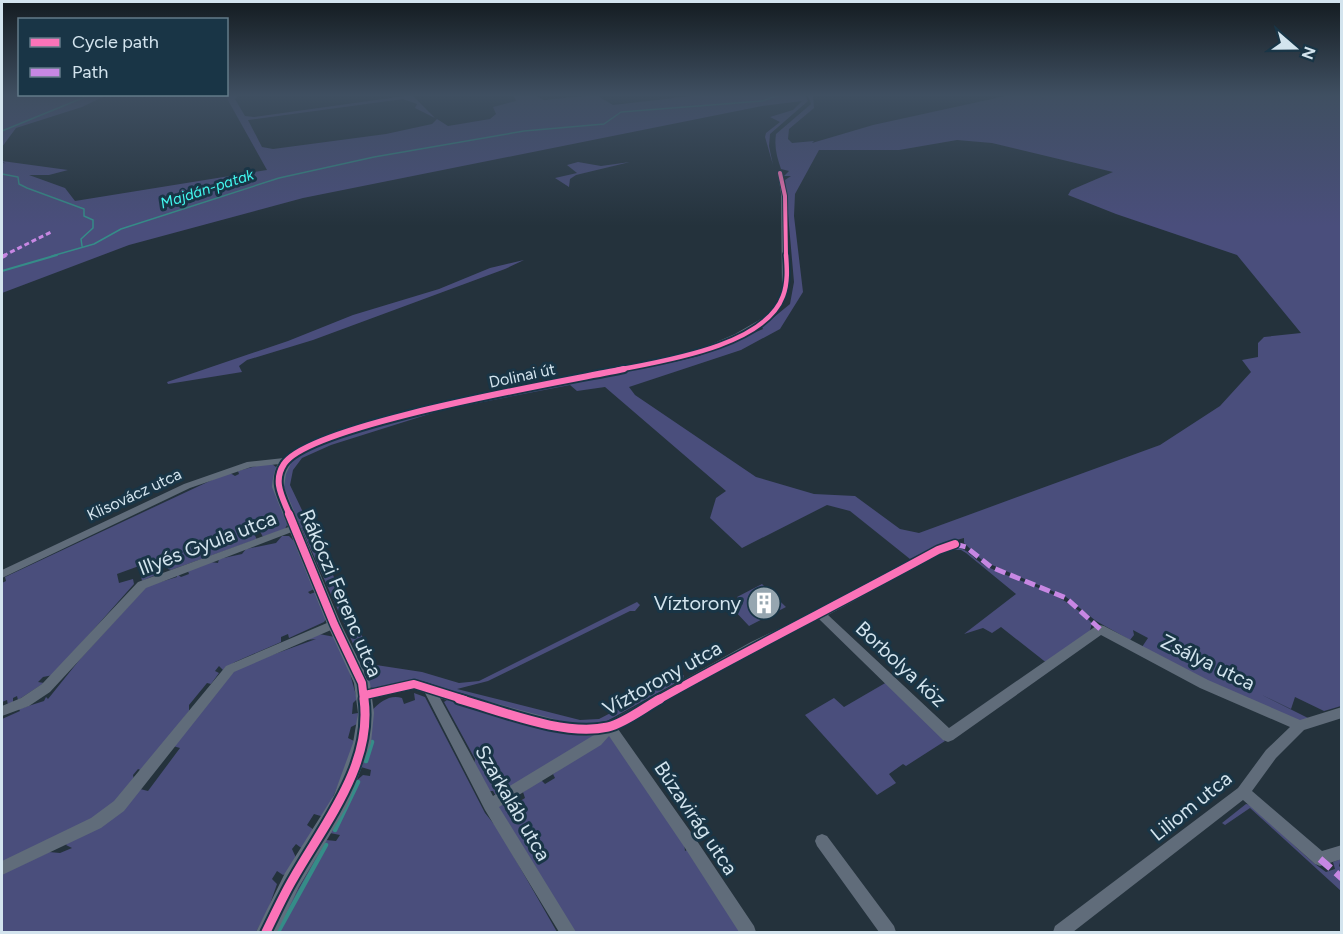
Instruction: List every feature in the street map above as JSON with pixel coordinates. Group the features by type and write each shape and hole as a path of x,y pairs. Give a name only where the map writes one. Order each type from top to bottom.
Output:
{"street":[{"name":"Dolinai út","path":"286,461 306,448 346,432 441,405 656,363 708,349 738,336 775,310 785,290 784,194 780,173"},
{"name":"Rákóczi Ferenc utca","path":"266,933 292,880 319,837 349,780 362,743 365,695 355,666 334,624 279,487 280,474 286,461"},
{"name":"Klisovácz utca","path":"2,574 187,486 250,464 286,461"},
{"name":"Illyés Gyula utca","path":"2,711 31,699 46,688 142,585 294,528"},
{"name":"Víztorony utca","path":"365,695 414,684 565,728 587,730 610,728 755,645 820,615 906,566 955,544"},
{"name":"Borbolya köz","path":"820,615 948,736 1100,628"},
{"path":"2,867 110,814 129,796 222,677 235,666 334,624"},
{"name":"Zsálya utca","path":"1100,628 1204,684 1300,726"},
{"name":"Szarkaláb utca","path":"430,690 490,805 568,933"},
{"name":"Liliom utca","path":"1061,933 1243,792 1271,754 1300,726 1341,712"},
{"path":"490,805 596,741 610,728"},
{"name":"Búzavirág utca","path":"610,728 690,843 748,933"},
{"path":"1243,792 1320,859 1341,852"},
{"path":"822,841 888,933"}],"shaded area":[{"path":"2,139 8,139 2,147"},
{"path":"249,139 258,139 262,147 273,149 351,139 599,139 303,198 129,245 2,293 2,162 6,164 2,161 68,170 49,175 29,175 65,188 75,201 267,170"},
{"path":"765,139 770,139 773,165"},
{"path":"775,139 788,139 792,143 814,141 812,143 827,139 1341,139 1341,706 1324,711 1295,697 1291,709 1262,695 1308,718 1301,722 1208,681 1142,647 1148,638 1133,630 1134,635 1130,640 1096,621 1066,597 983,561 964,543 964,538 942,544 910,559 850,511 827,505 742,548 710,518 716,498 726,491 605,387 577,391 570,385 442,410 331,445 302,458 293,470 290,485 376,665 422,672 459,683 479,681 637,602 640,605 635,611 630,611 488,681 457,689 580,720 599,719 684,675 683,679 607,721 574,726 423,682 408,681 384,688 370,687 364,663 354,646 283,487 285,471 291,461 308,449 341,436 438,407 699,356 763,329 762,327 790,304 794,282 785,180 791,176 784,176 789,171 781,169","holes":["957,140 992,143 1113,172 1071,190 1068,195 1116,214 1237,255 1301,333 1264,337 1258,343 1258,357 1242,360 1251,372 1220,406 1160,445 919,533 900,529 855,496 814,494 756,477 635,395 629,387 741,350 780,329 803,292 794,216 795,194 819,150 899,150"]},
{"path":"578,162 601,166 630,162 576,175 570,179 569,187 555,178 577,173 567,165"},
{"path":"524,260 313,340 247,360 239,366 242,372 168,384 167,382 288,341 353,315 439,289 490,268"},
{"path":"272,464 276,467 287,525 285,529 263,537 255,522 250,524 257,540 171,570 168,569 164,556 155,560 158,574 142,581 139,566 117,574 119,583 133,579 134,584 53,675 43,677 38,682 44,683 18,700 17,696 13,698 13,704 8,705 7,700 2,702 2,583 6,581 5,577 214,479 230,473 235,476 239,474 238,471"},
{"path":"282,536 289,536 294,541 314,589 308,592 310,594 316,592 326,619 324,622 289,638 288,634 281,637 281,642 235,662 223,670 219,666 215,671 219,673 211,684 207,683 189,705 189,711 143,771 138,769 133,775 134,780 104,813 2,862 2,719 20,711 19,709 44,701 46,697 48,699 81,658 147,586 177,577 177,574 181,577 189,574 188,571 210,562 218,563 219,559 242,554 246,549 276,543"},
{"path":"955,547 964,550 986,566 1042,589 1068,603 1092,623 1089,634 1048,664 1001,627 992,633 983,628 964,634 1016,594 966,553 961,550 950,550"},
{"path":"762,584 786,607 749,626 733,609 743,604 737,597"},
{"path":"319,634 335,637 349,670 357,699 353,703 352,714 358,713 357,724 351,727 348,738 354,741 351,756 324,817 314,814 307,825 317,832 304,850 296,844 292,849 297,860 288,873 283,875 277,871 272,879 277,884 269,907 256,932 2,932 2,874 49,852 60,853 72,848 66,845 68,842 140,789 148,791 180,748 173,746 239,667 316,639 305,640"},
{"path":"887,682 945,741 889,774 896,783 877,795 805,715 834,698 844,707"},
{"path":"414,693 425,697 485,813 498,829 557,932 274,932 326,840 336,841 340,835 330,833 355,782 363,775 370,776 371,770 361,767 372,710 389,698 402,698 404,704 415,700"},
{"path":"447,700 600,734 497,798 493,791 489,791 474,765 475,759 444,702"},
{"path":"609,735 684,842 685,851 689,849 742,932 573,932 499,814 498,803 512,796 520,801 525,798 523,792 541,780 545,784 555,778 553,774"},
{"path":"1246,804 1252,805 1326,872 1335,869 1333,862 1341,859 1339,866 1341,868 1341,891 1250,808 1225,825 1222,823"}],"waterway":[{"name":"Majdán-patak","path":"52,256 94,244 121,229 279,178 374,157 480,139"},
{"path":"2,174 18,177 19,184 27,188 84,209 84,216 93,220 93,228 81,239 82,246"},
{"name":"Majdán-patak","path":"2,271 57,255"},
{"path":"366,761 372,742"},
{"path":"335,830 358,782"},
{"path":"278,932 326,845"}],"marked path":[{"path":"2,257 53,231"},
{"path":"955,544 966,547 991,567 1066,598 1100,629"},
{"path":"1320,859 1342,878"}],"cycle path":[{"path":"266,932 292,880 341,800 362,743 366,713 362,683 334,624 278,487 279,475 284,464 298,451 309,445 344,432 492,395 683,356 710,348 754,328 776,309 785,290 786,205 780,173"},
{"path":"365,695 414,684 565,728 587,730 610,727 755,645 820,614 938,550 955,544"}],"place":[{"name":"Víztorony","path":"764,603"}]}
